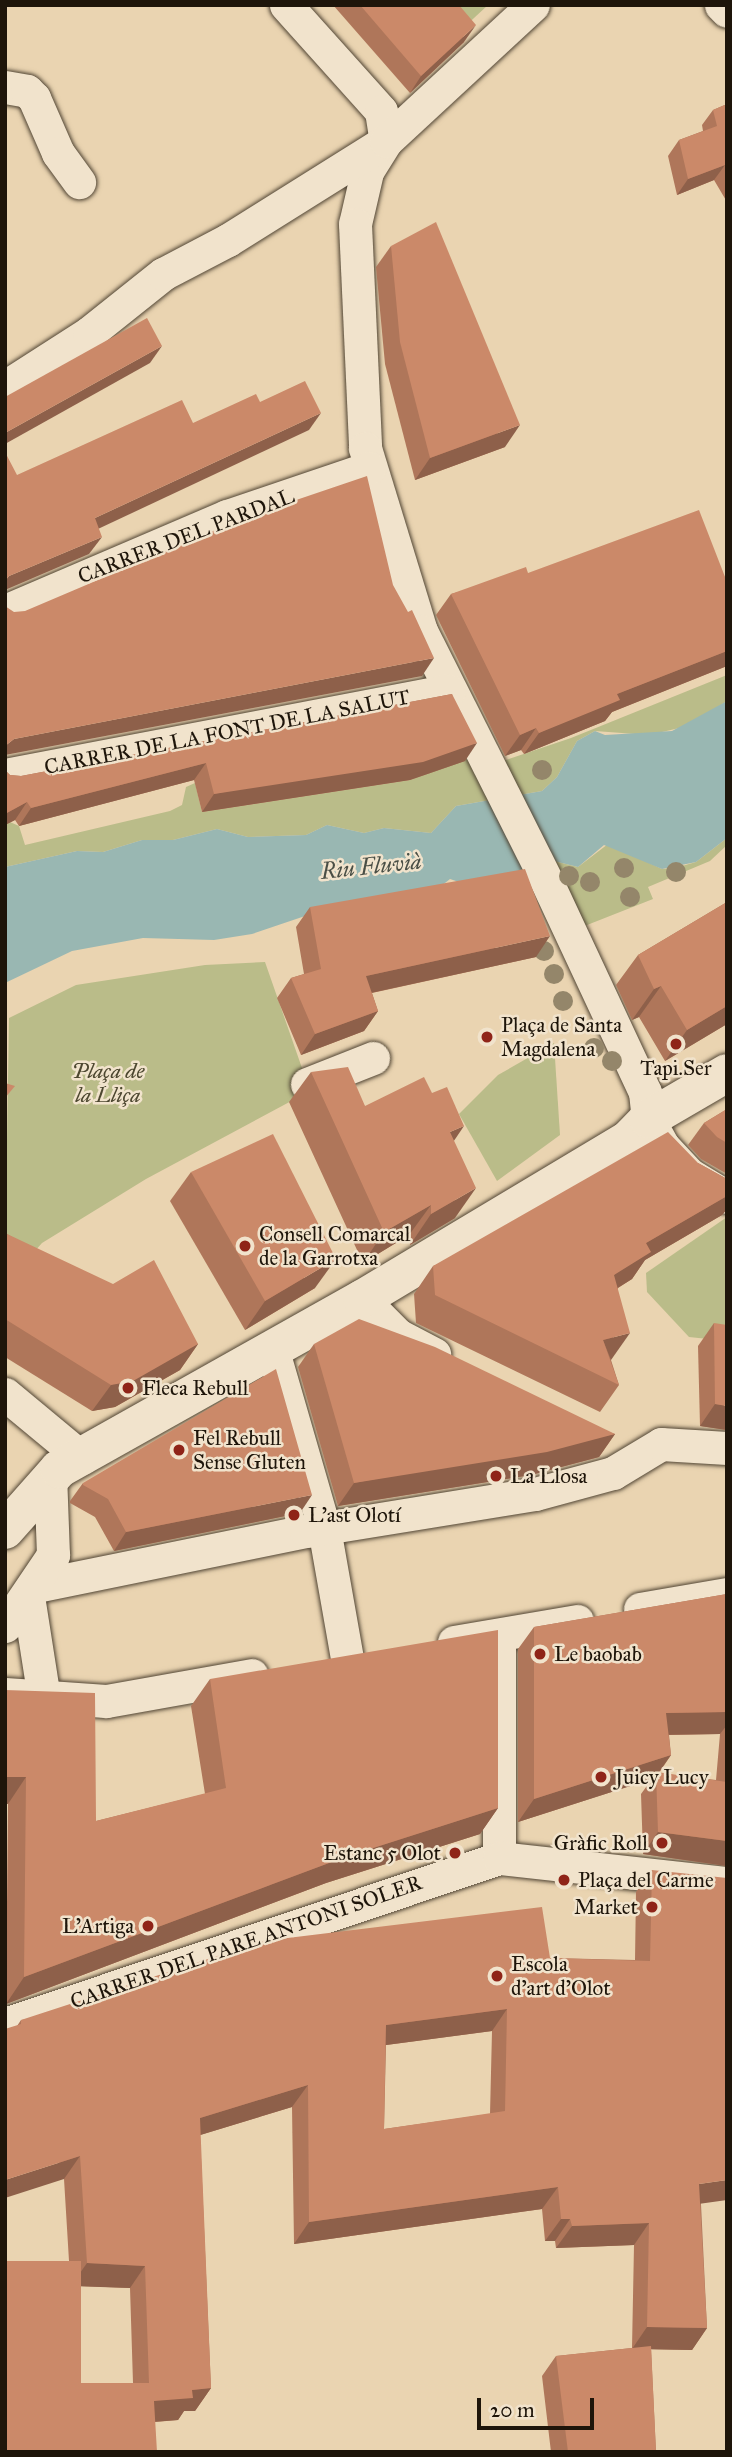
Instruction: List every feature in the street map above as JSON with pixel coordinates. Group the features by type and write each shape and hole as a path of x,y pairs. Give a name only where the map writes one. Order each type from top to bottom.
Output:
{"main road":[{"path":"5,1530 66,1467 273,1351 628,1140 655,1132 727,1073"}],"street":[{"path":"286,5 381,111 386,141 367,172 355,224 369,468 421,631 546,880 645,1092 655,1132 689,1174 727,1197"},
{"path":"5,387 89,333 163,274 228,240 386,141 533,5"},
{"path":"721,5 727,11"},
{"path":"5,87 27,91 34,98 58,153 79,182"},
{"name":"CARRER DEL PARDAL","path":"5,611 228,516 369,468"},
{"name":"CARRER DE LA FONT DE LA SALUT","path":"5,775 449,690"},
{"path":"307,1084 373,1058"},
{"path":"362,1299 407,1341 463,1369"},
{"path":"273,1351 324,1528 347,1659"},
{"path":"5,1626 32,1591 53,1555 66,1467 6,1396"},
{"path":"607,1437 637,1461"},
{"path":"32,1591 324,1528 535,1494 598,1478 637,1461 661,1444 727,1448"},
{"path":"32,1591 44,1698"},
{"path":"416,1648 727,1594"},
{"path":"499,1635 494,1860 727,1883"},
{"path":"5,1694 106,1701 281,1670"},
{"name":"CARRER DEL PARE ANTONI SOLER","path":"5,2024 494,1860"}],"green space":[{"path":"436,5 488,5 460,31"},
{"path":"727,675 727,701 688,726 649,735 595,731 577,741 557,777 542,791 456,806 431,833 384,828 364,833 327,825 306,835 248,837 217,829 173,840 142,840 103,852 77,851 5,867 5,825 10,822 19,826 25,845 170,811 182,805 186,787 195,783 202,812 410,780 468,759 506,760 571,738"},
{"path":"727,838 727,845 710,861 648,887 653,899 582,927 550,860 578,867 608,844 662,869 675,868 696,862"},
{"name":"Plaça de la Lliça","path":"265,962 310,1091 146,1179 42,1243 19,1269 5,1263 9,1018 76,985 205,965"},
{"path":"554,1043 560,1135 497,1181 459,1114 498,1075"},
{"path":"727,1217 727,1341 689,1337 647,1292 646,1273"}],"water":[{"name":"Riu Fluvià","path":"727,701 727,838 696,862 662,869 604,845 578,867 550,860 523,868 515,875 465,884 450,879 440,887 311,914 252,934 214,940 143,938 72,951 5,983 5,867 77,851 103,852 142,840 173,840 217,829 248,837 306,835 327,825 364,833 384,828 431,833 456,806 542,791 557,777 577,741 595,731 605,735 672,731"}],"building":[{"path":"360,5 459,5 476,25 421,76"},
{"path":"727,104 727,167 725,165 688,179 679,140 717,126 713,110"},
{"path":"436,222 520,425 430,458 400,342 391,246"},
{"path":"147,318 162,346 5,433 5,397"},
{"path":"305,381 321,413 95,518 102,537 9,576 5,581 5,452 17,475 182,400 193,423 256,394 260,402"},
{"path":"367,476 393,585 408,612 412,610 434,658 14,739 5,746 5,606 14,612 25,611 246,517"},
{"path":"699,510 727,582 727,651 617,694 620,700 539,733 536,728 520,735 451,594 526,567 528,573"},
{"path":"452,694 477,743 423,762 214,794 206,763 31,808 27,802 5,814 5,770 10,775 21,776"},
{"path":"525,869 550,936 366,976 378,1011 315,1034 291,978 321,969 310,907"},
{"path":"727,902 727,1006 687,1030 661,986 654,989 638,955"},
{"path":"348,1067 365,1106 424,1077 432,1093 447,1087 464,1126 450,1132 476,1188 431,1214 431,1205 384,1232 311,1072"},
{"path":"5,1083 15,1086 5,1098"},
{"path":"727,1109 727,1143 704,1123"},
{"path":"668,1132 698,1163 727,1179 727,1196 646,1243 651,1252 614,1275 630,1333 603,1340 619,1385 435,1295 433,1266"},
{"path":"273,1134 336,1259 265,1301 191,1172"},
{"path":"5,1233 113,1284 154,1260 198,1344 133,1381 111,1385 5,1319"},
{"path":"359,1319 435,1347 615,1434 547,1452 354,1483 314,1344"},
{"path":"714,1323 727,1325 727,1406 715,1404"},
{"path":"276,1369 312,1495 126,1532 108,1499 83,1485 83,1483"},
{"path":"727,1594 727,1712 666,1713 671,1755 534,1799 534,1627"},
{"path":"498,1630 498,1808 345,1857 24,1977 26,1777 5,1777 5,1690 95,1693 96,1821 226,1788 210,1679"},
{"path":"656,1772 727,1782 727,1841 658,1832"},
{"path":"652,1870 727,1878 727,2180 699,2184 707,2328 647,2327 649,2223 572,2226 570,2219 561,2219 558,2187 309,2222 308,2085 200,2118 211,2388 192,2390 193,2398 154,2401 157,2452 5,2452 5,2261 81,2261 81,2383 149,2383 145,2266 87,2263 80,2156 5,2180 5,2029 21,2024 21,2020 263,1941 542,1907 550,1958 650,1961","holes":["507,2009 505,2111 384,2129 386,2025"]},
{"path":"651,2346 656,2452 568,2452 556,2356"}],"place":[{"name":"Plaça de Santa Magdalena","path":"487,1037"},
{"name":"Tapi.Ser","path":"676,1044"},
{"name":"Consell Comarcal de la Garrotxa","path":"245,1246"},
{"name":"Fleca Rebull","path":"128,1388"},
{"name":"Fel Rebull Sense Gluten","path":"179,1450"},
{"name":"La Llosa","path":"496,1476"},
{"name":"L'ast Olotí","path":"294,1515"},
{"name":"Le baobab","path":"540,1654"},
{"name":"Juicy Lucy","path":"601,1777"},
{"name":"Gràfic Roll","path":"662,1843"},
{"name":"Estanc 5 Olot","path":"455,1853"},
{"name":"Plaça del Carme","path":"564,1880"},
{"name":"Market","path":"652,1907"},
{"name":"L'Artiga","path":"148,1926"},
{"name":"Escola d'art d'Olot","path":"497,1976"}]}
